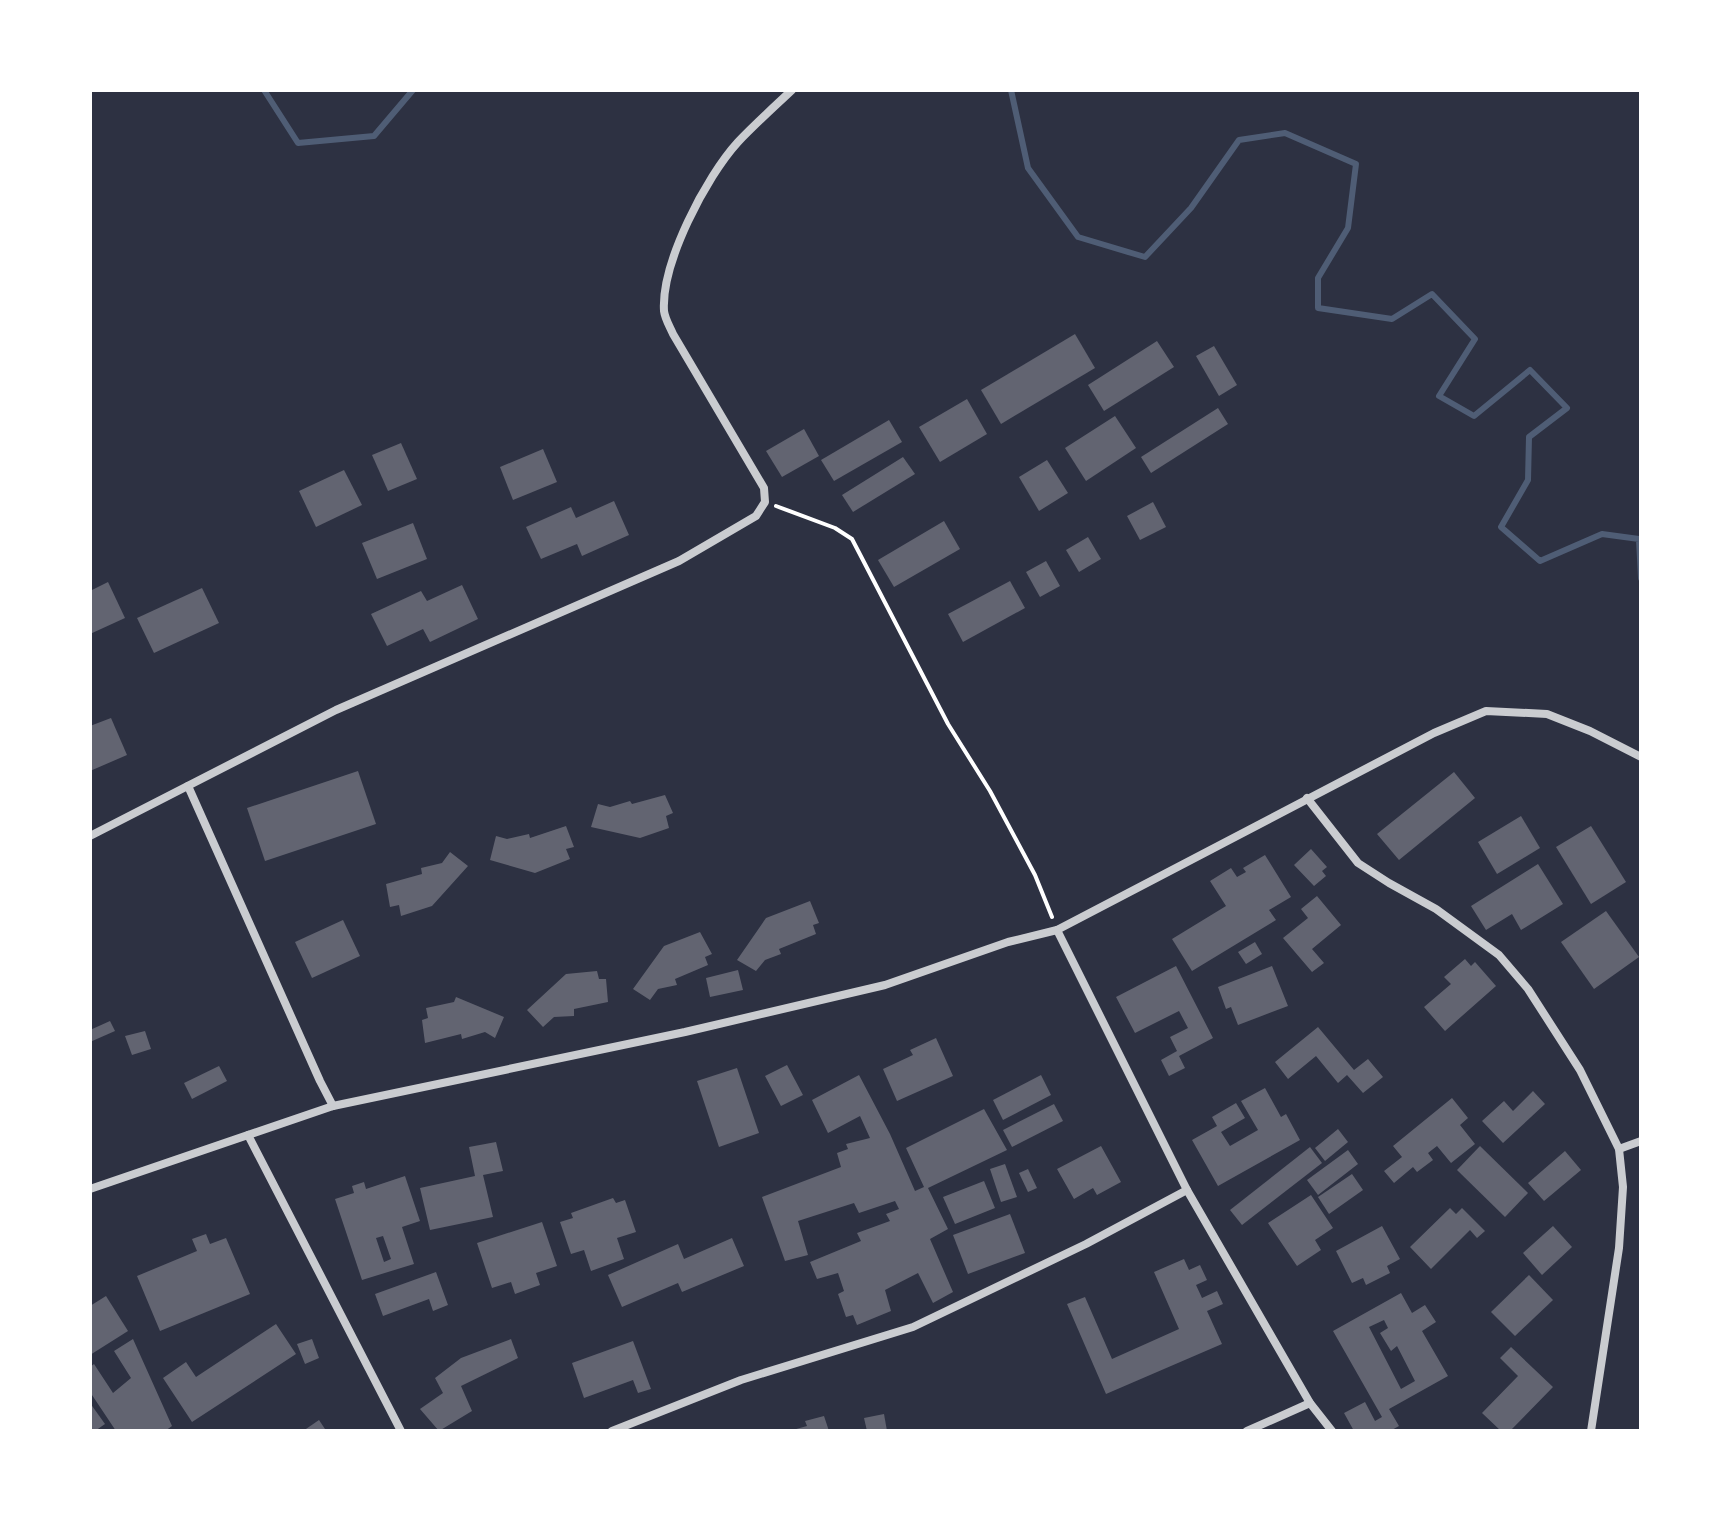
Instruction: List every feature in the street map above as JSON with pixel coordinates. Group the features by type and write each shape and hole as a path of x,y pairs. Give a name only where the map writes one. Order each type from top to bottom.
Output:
{"street":[{"path":"90,836 336,710 679,561 756,516 765,502 764,488 673,334 664,315 665,288 678,244 709,183 736,144 792,90"},
{"path":"90,1189 333,1106 685,1032 885,985 1008,942 1057,930 1434,733 1486,711 1547,714 1590,731 1641,757"},
{"path":"188,786 333,1106"},
{"path":"1307,798 1358,863 1436,909 1499,955 1528,989 1580,1070 1619,1149 1623,1187 1619,1248 1591,1431"},
{"path":"1057,930 1187,1190 1310,1403 1332,1431"},
{"path":"248,1135 401,1431"},
{"path":"1619,1149 1641,1141"},
{"path":"612,1431 741,1380 913,1327 1086,1244 1187,1190"},
{"path":"1247,1431 1310,1403"}],"path":[{"path":"765,502 835,528 852,539 948,724 990,791 1035,875 1057,930"}],"building":[{"path":"1075,334 1095,368 1001,424 981,390"},
{"path":"1157,341 1174,367 1104,411 1088,385"},
{"path":"1214,346 1237,385 1219,396 1196,356"},
{"path":"967,399 987,434 940,462 919,427"},
{"path":"1218,408 1228,424 1151,473 1141,457"},
{"path":"1115,416 1136,448 1086,481 1065,448"},
{"path":"889,420 902,442 834,481 821,460"},
{"path":"804,429 819,456 782,477 766,451"},
{"path":"401,443 417,479 388,491 372,455"},
{"path":"543,449 557,482 513,500 500,467"},
{"path":"903,457 915,474 853,512 842,495"},
{"path":"1047,460 1068,493 1039,511 1019,477"},
{"path":"344,470 362,505 316,527 299,491"},
{"path":"614,501 629,535 582,556 577,544 541,559 526,527 571,507 576,518"},
{"path":"1153,502 1166,527 1140,540 1127,516"},
{"path":"944,521 960,549 894,587 878,560"},
{"path":"413,523 427,559 377,579 362,543"},
{"path":"1088,537 1101,559 1079,572 1066,550"},
{"path":"1046,561 1060,586 1040,597 1026,572"},
{"path":"1010,581 1025,608 963,642 948,614"},
{"path":"108,582 125,618 90,634 90,591"},
{"path":"462,585 478,619 430,642 423,629 387,646 371,614 421,591 427,601"},
{"path":"202,588 219,623 154,653 137,618"},
{"path":"111,718 127,755 90,771 90,726"},
{"path":"358,771 376,824 265,861 247,808"},
{"path":"1454,772 1475,798 1399,860 1377,834"},
{"path":"665,795 673,813 666,816 669,828 640,838 591,827 598,804 610,807"},
{"path":"1521,816 1540,848 1497,874 1478,842"},
{"path":"566,826 574,847 566,849 570,859 535,873 490,860 496,836 507,839 529,834 530,838"},
{"path":"1591,826 1626,882 1591,904 1556,847"},
{"path":"1311,849 1327,867 1322,871 1326,876 1314,886 1294,865"},
{"path":"450,852 468,866 432,906 401,916 399,905 390,907 386,884 422,874 421,868 442,863"},
{"path":"1265,855 1291,897 1269,910 1276,920 1192,971 1172,939 1226,906 1210,881 1231,868 1237,877 1246,872 1243,868"},
{"path":"1538,864 1563,904 1521,930 1512,914 1486,930 1471,906"},
{"path":"1317,896 1341,925 1312,949 1324,963 1312,972 1283,938 1308,918 1301,909"},
{"path":"810,901 819,923 813,925 816,934 779,949 781,954 765,960 756,971 737,960 766,918"},
{"path":"1606,911 1639,957 1594,989 1561,942"},
{"path":"343,920 360,956 312,978 295,942"},
{"path":"700,932 712,954 705,957 708,965 675,979 677,985 658,989 650,1000 633,989 664,946"},
{"path":"1255,942 1262,954 1246,964 1238,952"},
{"path":"1465,959 1471,966 1475,962 1496,986 1445,1031 1424,1007 1451,984 1444,977"},
{"path":"1176,966 1213,1038 1179,1056 1185,1068 1169,1076 1161,1060 1177,1051 1170,1037 1188,1028 1179,1011 1135,1033 1116,997"},
{"path":"1272,966 1288,1006 1238,1025 1231,1007 1226,1009 1218,987"},
{"path":"738,970 743,990 710,997 706,978"},
{"path":"597,971 599,979 606,979 608,1002 574,1009 574,1016 554,1017 543,1027 527,1010 566,974"},
{"path":"456,997 504,1017 495,1038 485,1032 462,1039 461,1034 425,1043 422,1020 428,1018 426,1008 454,1002"},
{"path":"110,1021 115,1031 90,1042 90,1030"},
{"path":"1318,1027 1354,1070 1368,1059 1383,1077 1363,1093 1347,1075 1338,1083 1316,1056 1288,1079 1275,1062"},
{"path":"145,1031 151,1049 132,1055 125,1036"},
{"path":"936,1038 953,1076 897,1101 883,1069 913,1055 910,1050"},
{"path":"787,1065 803,1095 781,1106 765,1076"},
{"path":"219,1066 227,1081 192,1099 184,1083"},
{"path":"737,1068 759,1133 719,1147 697,1081"},
{"path":"859,1075 915,1191 924,1187 906,1148 984,1109 1007,1150 928,1188 948,1229 930,1239 953,1292 933,1303 918,1273 885,1290 891,1311 857,1325 853,1315 846,1317 838,1294 844,1291 838,1273 817,1279 810,1262 861,1241 857,1233 890,1221 886,1214 899,1209 895,1201 859,1213 854,1203 798,1221 808,1255 785,1261 762,1197 841,1167 837,1153 848,1149 846,1144 870,1138 860,1116 828,1133 812,1100"},
{"path":"1041,1075 1051,1095 1003,1120 993,1100"},
{"path":"1265,1088 1281,1117 1286,1114 1300,1140 1218,1186 1192,1140 1217,1126 1212,1117 1236,1103 1245,1118 1221,1132 1230,1146 1258,1130 1241,1101"},
{"path":"1533,1091 1545,1104 1503,1143 1482,1121 1504,1101 1513,1111"},
{"path":"1452,1098 1468,1118 1460,1125 1475,1144 1451,1163 1437,1146 1428,1153 1433,1160 1417,1172 1413,1167 1394,1183 1384,1171 1402,1157 1393,1146"},
{"path":"1054,1104 1063,1121 1012,1147 1003,1130"},
{"path":"1338,1129 1348,1142 1325,1161 1315,1148"},
{"path":"496,1142 503,1171 483,1175 493,1217 430,1230 420,1188 475,1176 469,1147"},
{"path":"1101,1146 1121,1182 1097,1195 1093,1188 1074,1199 1057,1169"},
{"path":"1480,1146 1528,1193 1505,1217 1457,1170"},
{"path":"1310,1147 1322,1163 1242,1225 1230,1210"},
{"path":"1348,1150 1358,1164 1318,1195 1307,1180"},
{"path":"1565,1151 1581,1170 1544,1201 1528,1183"},
{"path":"1005,1164 1017,1197 1001,1202 990,1169"},
{"path":"1028,1169 1037,1188 1028,1192 1019,1173"},
{"path":"1352,1174 1363,1190 1329,1214 1318,1197"},
{"path":"405,1176 420,1221 402,1227 414,1264 362,1280 335,1199 354,1193 352,1186 364,1182 366,1189","holes":["383,1236 391,1259 384,1262 376,1238"]},
{"path":"984,1181 995,1208 955,1224 943,1197"},
{"path":"1311,1195 1333,1228 1315,1240 1321,1250 1297,1266 1268,1223"},
{"path":"613,1198 616,1203 625,1200 636,1232 617,1238 624,1259 591,1271 584,1250 571,1254 560,1222 573,1218 571,1213"},
{"path":"1450,1208 1456,1214 1462,1208 1485,1231 1477,1238 1470,1230 1431,1269 1410,1247"},
{"path":"1010,1214 1025,1253 968,1274 953,1235"},
{"path":"542,1222 557,1266 536,1273 540,1285 515,1294 511,1282 492,1288 477,1243"},
{"path":"1382,1226 1400,1259 1387,1266 1390,1273 1366,1285 1363,1278 1352,1283 1336,1251"},
{"path":"1553,1226 1572,1247 1542,1275 1523,1253"},
{"path":"206,1234 210,1244 226,1238 250,1294 160,1331 137,1276 197,1251 192,1239"},
{"path":"732,1238 744,1266 682,1292 678,1283 622,1307 608,1275 678,1244 684,1259"},
{"path":"1184,1259 1189,1270 1200,1265 1207,1280 1196,1285 1202,1298 1217,1291 1223,1304 1207,1311 1222,1344 1106,1394 1067,1304 1085,1297 1112,1359 1179,1329 1154,1272"},
{"path":"436,1272 448,1305 433,1311 429,1299 383,1316 375,1294"},
{"path":"1529,1275 1553,1300 1515,1336 1491,1312"},
{"path":"1401,1293 1412,1313 1425,1305 1436,1322 1422,1331 1448,1376 1389,1409 1399,1426 1390,1431 1354,1431 1344,1413 1365,1402 1375,1421 1382,1417 1333,1331","holes":["1384,1320 1388,1328 1380,1333 1391,1351 1397,1346 1415,1381 1401,1389 1369,1327"]},
{"path":"106,1296 128,1331 90,1355 90,1306"},
{"path":"276,1324 296,1354 192,1422 163,1378 186,1362 196,1377"},
{"path":"133,1339 172,1426 165,1431 116,1431 90,1392 90,1367 94,1364 113,1393 131,1378 114,1351"},
{"path":"312,1339 319,1358 305,1364 297,1344"},
{"path":"511,1339 518,1358 461,1386 472,1411 439,1431 420,1409 443,1393 435,1378 461,1358"},
{"path":"633,1341 651,1389 638,1393 633,1380 584,1398 572,1363"},
{"path":"1511,1347 1553,1387 1510,1431 1501,1431 1482,1413 1518,1376 1500,1358"},
{"path":"90,1403 105,1424 95,1431 90,1431"},
{"path":"884,1414 887,1431 867,1431 864,1418"},
{"path":"824,1416 829,1431 789,1431 807,1426 805,1421"},
{"path":"319,1420 325,1429 303,1431"}],"waterway":[{"path":"264,90 298,143 374,136 413,90"},
{"path":"1011,90 1028,168 1078,237 1145,257 1191,208 1239,140 1285,133 1356,164 1348,228 1318,278 1318,308 1392,319 1432,294 1475,339 1439,396 1474,416 1530,370 1567,408 1529,437 1528,480 1501,527 1540,561 1602,534 1639,539 1641,578"}]}
